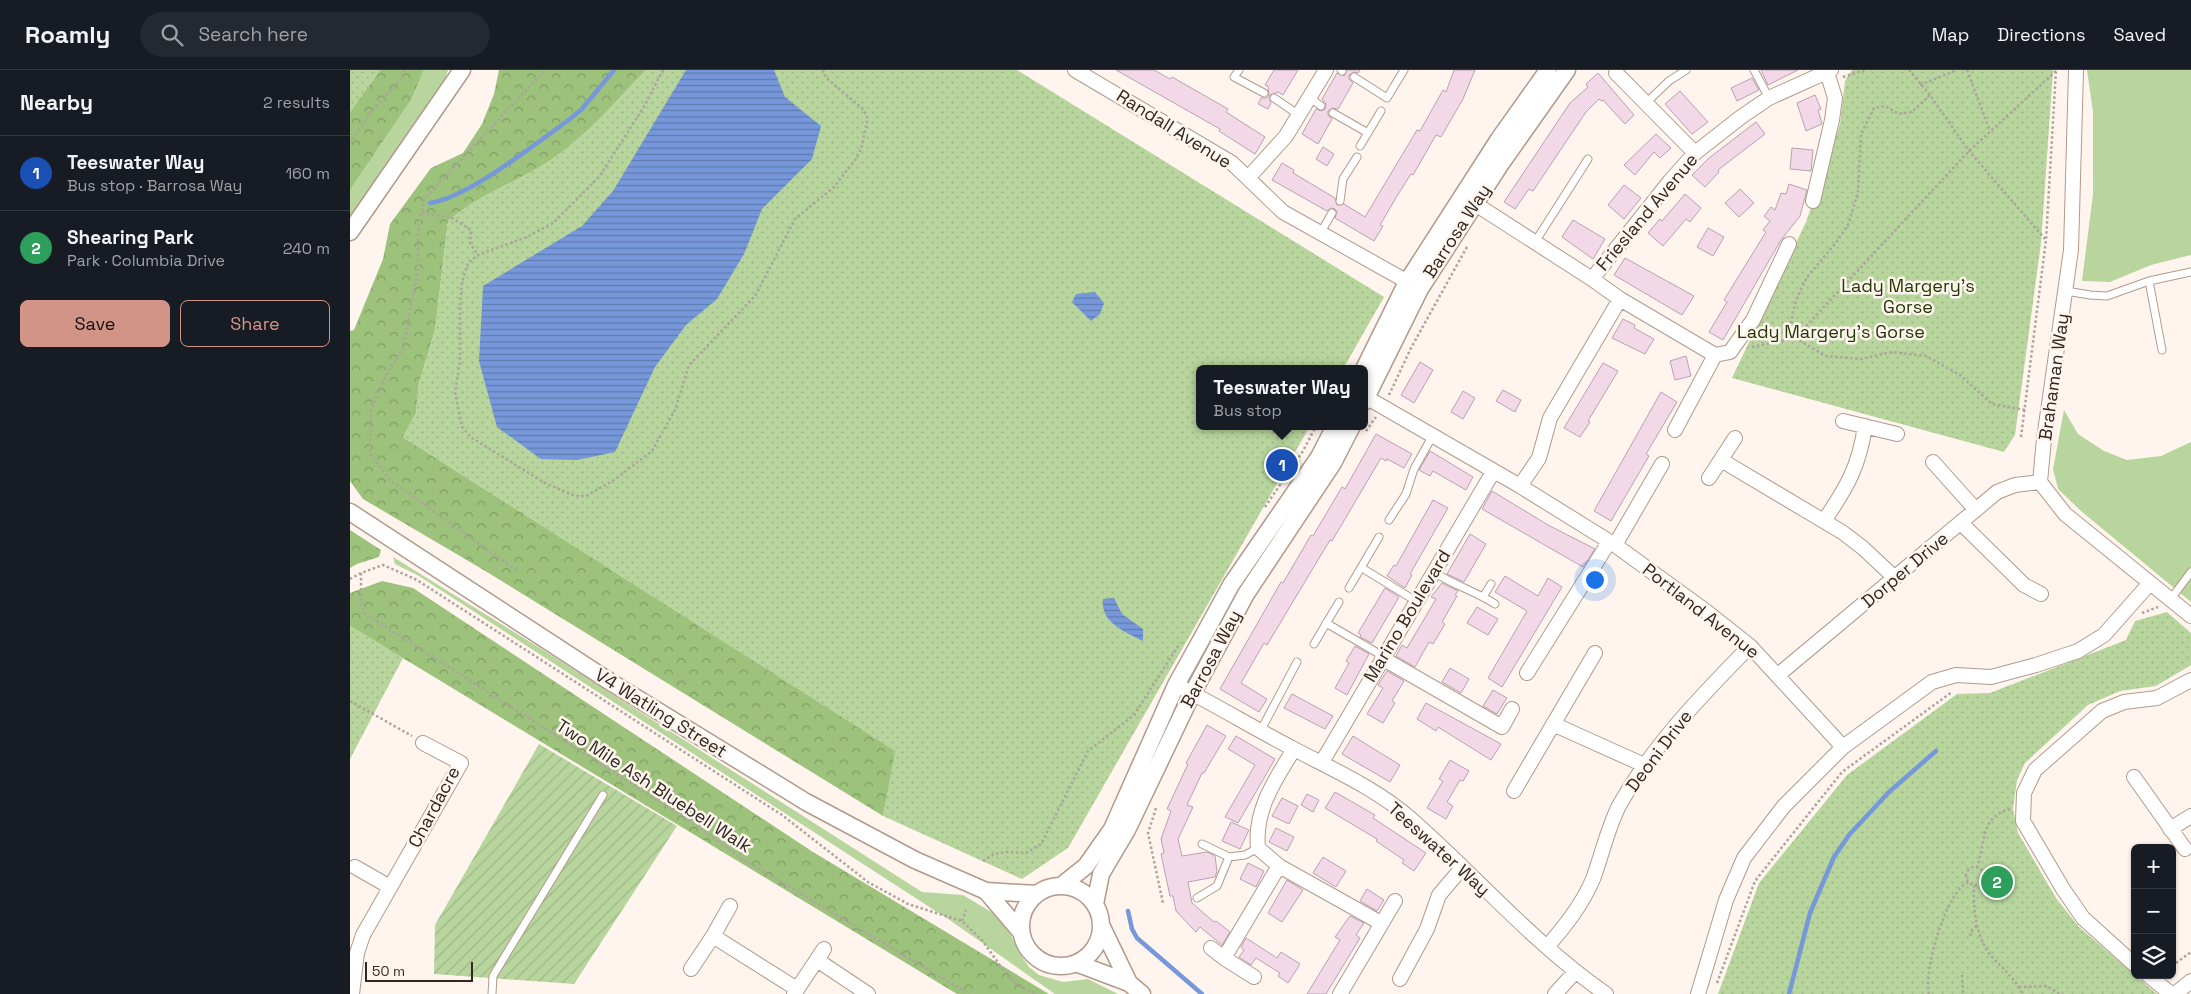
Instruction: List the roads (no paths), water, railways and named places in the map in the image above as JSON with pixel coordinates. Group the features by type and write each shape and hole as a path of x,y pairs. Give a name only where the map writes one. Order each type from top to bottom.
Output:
{"street":[{"path":"350,232 462,70"},
{"name":"Randall Avenue","path":"1075,70 1095,75 1232,163 1283,212 1413,285"},
{"path":"1248,178 1286,136 1326,70"},
{"name":"Barrosa Way","path":"1468,199 1499,139 1548,70"},
{"name":"Barrosa Way","path":"1366,365 1413,285 1468,199 1567,70"},
{"name":"Brahaman Way","path":"2040,482 2052,378 2071,250 2076,70"},
{"path":"1813,201 1832,120 1835,98 1825,72"},
{"name":"Friesland Avenue","path":"1592,279 1670,181 1695,153 1768,98 1825,72"},
{"path":"1616,73 1695,153"},
{"path":"1468,199 1620,299 1715,356 1730,352 1753,320 1789,244"},
{"name":"Barrosa Way","path":"1368,391 1413,285"},
{"path":"1520,486 1539,458 1550,418 1620,299"},
{"path":"1675,430 1715,356"},
{"name":"Portland Avenue","path":"1368,400 1520,486 1612,543 1750,646 1843,747"},
{"path":"1842,421 1897,434"},
{"path":"1824,521 1852,477 1861,452 1865,426"},
{"name":"Barrosa Way","path":"1061,886 1086,866 1112,829 1176,686 1231,585 1319,457 1333,430"},
{"name":"Barrosa Way","path":"1095,904 1101,874 1127,830 1192,694 1246,594 1333,463 1350,430"},
{"path":"1710,478 1735,438"},
{"path":"1721,460 1842,532 1863,548 1895,578"},
{"path":"1933,462 1976,510"},
{"path":"1527,672 1662,464"},
{"name":"Marino Boulevard","path":"1322,762 1382,657 1493,472"},
{"path":"2040,482 2065,514 2150,583 2167,602 2191,616"},
{"name":"Dorper Drive","path":"1778,675 1997,492 2014,485 2040,482"},
{"name":"V4 Watling Street","path":"350,512 609,681 806,802 915,860 986,891 1036,894"},
{"path":"1961,523 2024,585 2041,594"},
{"path":"1698,994 1726,900 1744,858 1784,806 1843,747 1932,682 1956,675 1991,678 2019,671 2078,651 2104,636 2150,583"},
{"name":"Deoni Drive","path":"1547,948 1576,913 1592,881 1619,806 1644,765 1697,700 1750,646"},
{"path":"1514,791 1595,653"},
{"path":"1382,657 1502,728 1512,710"},
{"path":"2131,961 2083,918 2063,889 2023,821 2024,793 2035,770 2102,711 2124,702 2157,698 2191,680"},
{"name":"Teeswater Way","path":"1176,686 1294,750 1322,762 1380,796 1410,818 1547,948 1575,972 1606,994"},
{"path":"1553,724 1644,765"},
{"name":"Chardacre","path":"352,994 357,953 363,935 464,758 423,743"},
{"path":"1294,750 1267,793 1257,835 1258,848 1279,866 1381,923"},
{"path":"2134,777 2185,849"},
{"path":"2170,828 2191,816"},
{"path":"1224,958 1279,866"},
{"path":"355,867 390,887"},
{"path":"1400,979 1427,929 1439,895 1462,868"},
{"path":"1101,925 1097,944 1092,952 1076,963 1066,966 1046,963 1029,951 1021,932 1022,915 1030,900 1036,894 1061,886 1080,891 1095,904 1101,925 1129,983"},
{"name":"V4 Watling Street","path":"986,891 1021,932"},
{"path":"1340,994 1395,901"},
{"path":"692,969 730,906"},
{"path":"713,936 795,992 820,955 868,994"},
{"path":"1211,948 1254,976"},
{"path":"1076,963 1129,983 1142,994"},
{"path":"1555,994 1575,972"},
{"path":"2153,979 2171,994"},
{"path":"2175,994 2191,981"}],"lane":[{"path":"1239,70 1234,77 1264,93"},
{"path":"1354,77 1387,98 1404,70"},
{"path":"1646,103 1669,81 1686,70"},
{"path":"1754,70 1768,98"},
{"path":"1309,97 1321,106"},
{"path":"1274,98 1299,115"},
{"path":"1360,146 1381,111"},
{"path":"1333,113 1368,133"},
{"path":"1340,201 1343,180 1357,157"},
{"path":"1535,242 1588,159"},
{"path":"1320,234 1332,214"},
{"path":"2066,291 2107,296 2149,281 2191,272"},
{"path":"2149,281 2162,350"},
{"path":"1389,520 1406,494 1414,469 1433,435"},
{"path":"1349,588 1379,537"},
{"path":"1362,568 1416,601"},
{"path":"1433,571 1452,584 1484,597 1495,604"},
{"path":"2167,602 2191,572"},
{"path":"1484,597 1491,584"},
{"path":"1314,644 1339,602"},
{"path":"1326,623 1382,657"},
{"path":"1260,730 1297,662"},
{"path":"492,994 493,976 603,795"},
{"path":"1202,844 1229,857 1245,855 1258,848"},
{"path":"1197,898 1217,886 1229,857"}],"water":[{"path":"686,70 774,70 785,97 821,126 812,159 762,209 744,254 717,299 686,325 655,367 615,452 577,460 541,459 497,427 479,361 483,286 582,226 613,191"},
{"path":"1095,292 1104,303 1100,314 1091,321 1072,302 1076,294"},
{"path":"1114,598 1122,614 1143,629 1143,641 1115,625 1105,614 1103,599"}],"waterway":[{"path":"430,203 445,199 481,181 536,144 581,110 614,70"},
{"path":"1789,994 1810,913 1834,857 1849,835 1889,792 1936,751"},
{"path":"1128,911 1132,929 1137,938 1202,994"}],"place":[{"name":"Teeswater Way","path":"1282,465"},
{"name":"Shearing Park","path":"1997,882"}],"park label":[{"name":"Lady Margery's Gorse","path":"1908,296"},
{"name":"Lady Margery’s Gorse","path":"1831,332"}]}
